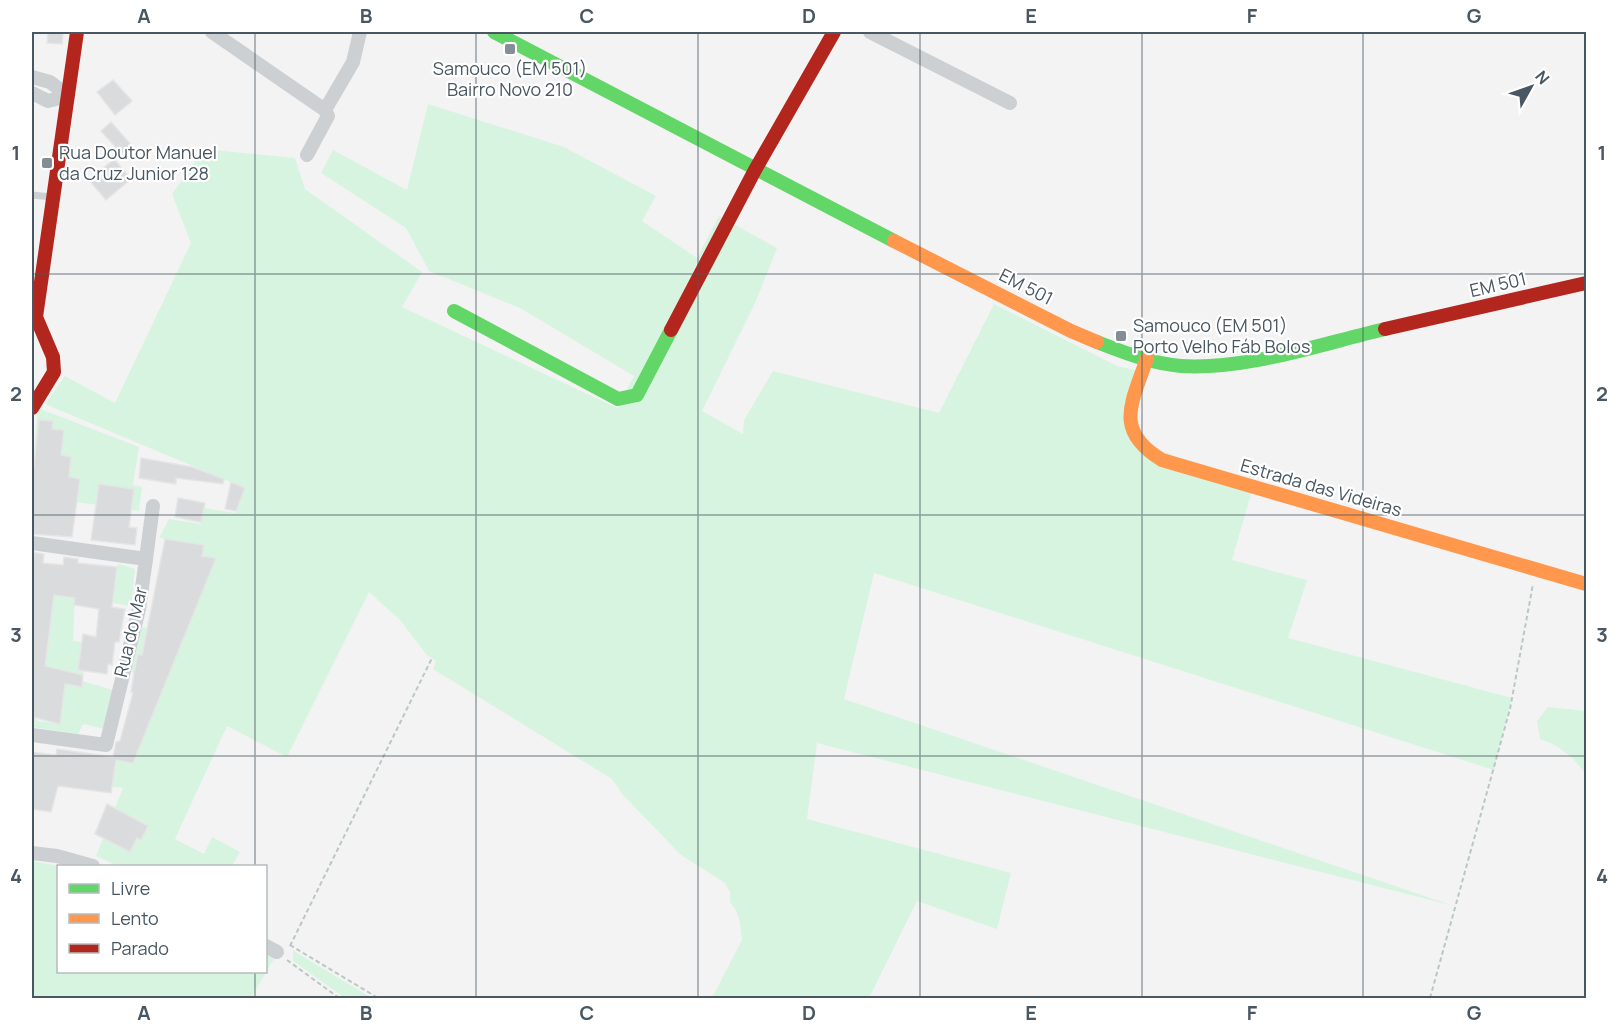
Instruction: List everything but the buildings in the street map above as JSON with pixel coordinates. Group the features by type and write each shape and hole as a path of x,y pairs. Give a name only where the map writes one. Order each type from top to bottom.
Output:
{"main road":[{"path":"32,408 36,390 52,379 54,372 53,357 34,320 77,32"},
{"name":"EM 501","path":"494,32 755,170 1071,331 1099,344 1180,366 1234,364 1587,283"},
{"path":"454,311 618,399 637,395 755,170 834,32"},
{"path":"32,342 49,350"},
{"name":"Estrada das Videiras","path":"1147,358 1128,424 1132,439 1146,453 1162,460 1587,584"}],"street":[{"path":"212,32 325,110 328,116 307,155"},
{"path":"325,110 353,62 360,32"},
{"path":"870,32 1010,103"},
{"path":"32,77 50,82 68,96"},
{"path":"32,93 48,100 68,96"},
{"path":"32,543 146,559 153,506"},
{"name":"Rua do Mar","path":"32,735 106,745 139,609 146,559"},
{"path":"32,853 57,856 86,865"}],"lane":[{"path":"32,195 52,197"}],"path":[{"path":"1430,999 1510,709 1535,569"},
{"path":"339,999 276,953 290,945 432,658"},
{"path":"290,945 378,999"}],"green space":[{"path":"428,104 564,147 656,196 642,221 697,258 719,216 777,248 756,301 702,411 743,434 744,420 773,371 939,413 994,304 1117,366 1142,372 1132,439 1253,487 1232,560 1307,580 1288,638 1512,698 1494,770 874,573 844,699 1454,906 817,743 807,819 1011,873 997,929 917,901 869,998 712,998 742,940 740,923 736,910 730,902 730,892 725,883 681,855 623,795 612,779 433,669 436,661 427,655 400,620 369,592 287,757 227,726 175,839 204,854 212,837 240,852 233,865 116,865 96,856 123,788 96,785 90,779 113,782 115,746 121,747 158,657 138,654 136,673 131,672 142,627 147,628 143,646 170,650 201,595 216,559 203,556 203,545 159,538 169,519 201,524 204,508 235,513 245,488 45,404 65,376 115,403 191,243 172,194 204,149 295,158 305,189 422,272 402,307 617,408 634,376 520,308 429,271 406,228 321,173 333,150 407,190"},
{"path":"38,408 139,447 133,485 142,487 139,511 77,502 80,479 69,477 71,458 61,455 64,430 52,429 52,421 39,420 32,472"},
{"path":"118,564 135,569 131,606 113,603"},
{"path":"54,595 75,598 73,641 88,643 79,659 78,669 84,670 82,681 113,690 105,729 83,724 78,734 32,727 32,715 38,721 60,724 64,696 62,684 82,687 56,668 45,666"},
{"path":"1548,707 1586,711 1586,774 1566,753 1540,739 1537,721"},
{"path":"32,861 57,866 57,973 266,973 251,998 32,998"},
{"path":"293,950 372,998 345,998 293,961"},
{"path":"267,953 275,957 267,971"}],"traffic: fast":[{"path":"494,32 894,241"},
{"path":"454,311 618,399 637,395 671,330"},
{"path":"1097,342 1160,363 1206,366 1284,355 1385,329"}],"traffic: slow":[{"path":"894,241 1097,342"},
{"path":"1147,358 1130,415 1137,438 1162,460 1586,584"}],"traffic: jam":[{"path":"32,408 54,372 53,357 36,317 77,32"},
{"path":"671,330 755,170 834,32"},
{"path":"1385,329 1586,283"}],"place":[{"name":"Samouco (EM 501) Bairro Novo 210","path":"510,49"},
{"name":"Rua Doutor Manuel da Cruz Junior 128","path":"47,163"},
{"name":"Samouco (EM 501) Porto Velho Fáb Bolos","path":"1121,336"}]}
